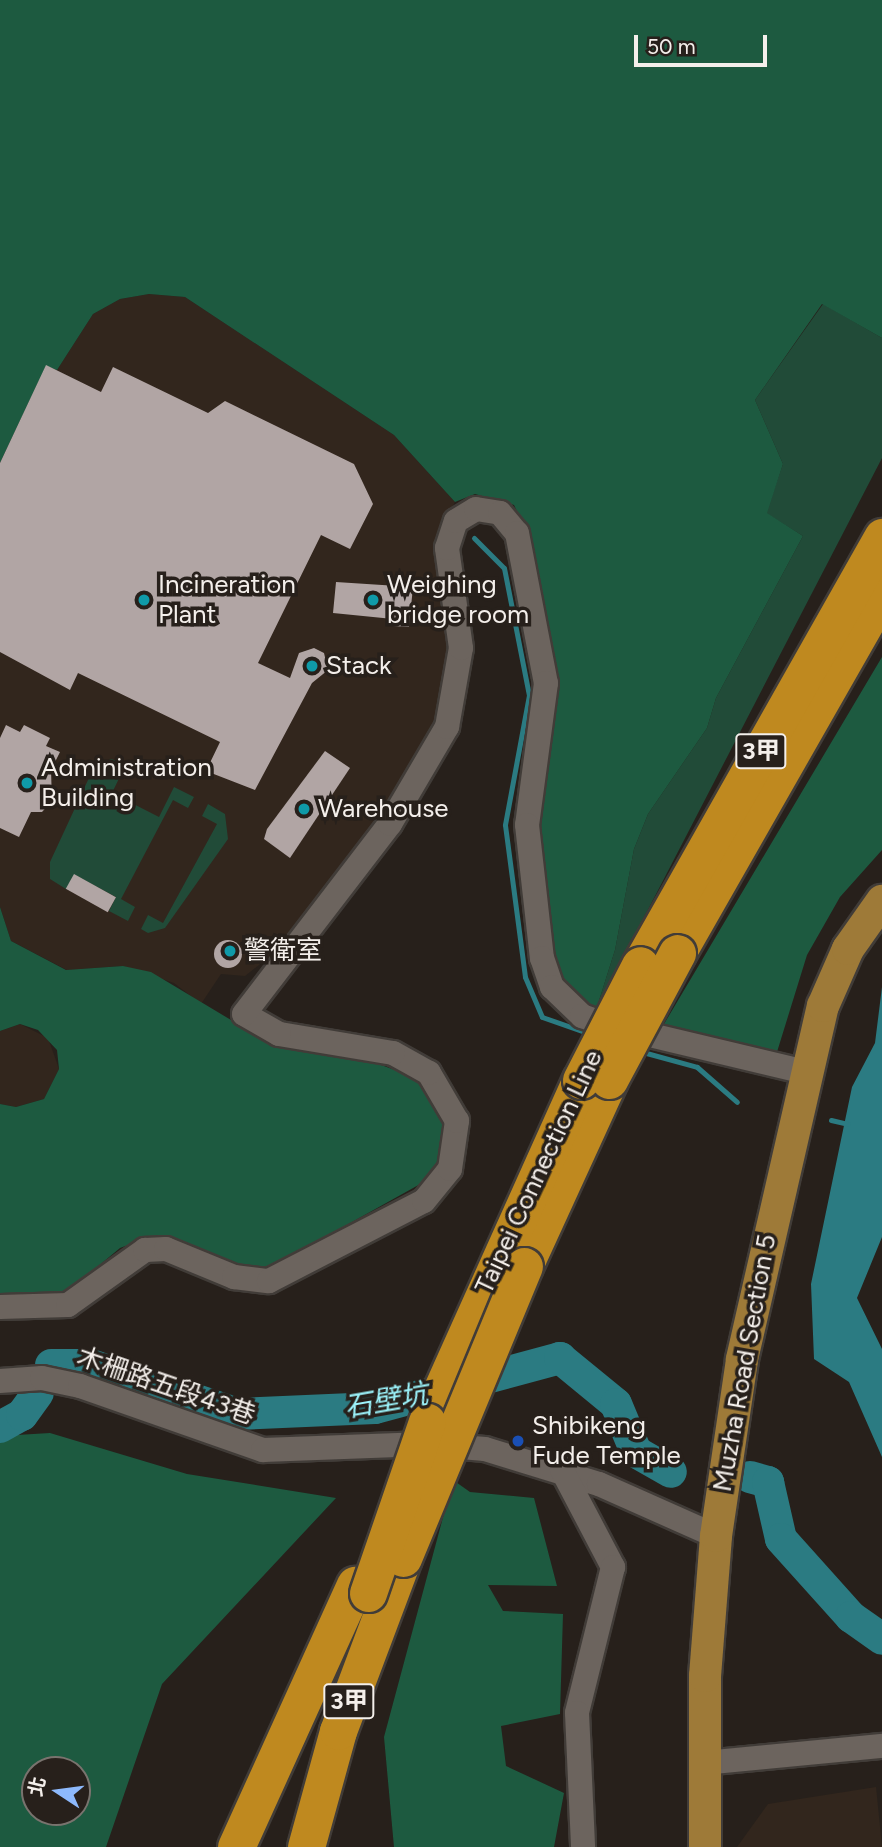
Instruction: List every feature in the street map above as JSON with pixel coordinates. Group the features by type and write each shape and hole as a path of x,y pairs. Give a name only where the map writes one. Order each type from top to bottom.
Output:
{"highway":[{"name":"Taipei Connection Line","path":"283,1847 319,1720 370,1593 427,1422 511,1261 595,1080 640,965 882,537"},
{"name":"Taipei Connection Line","path":"595,1080 677,953 882,593"},
{"name":"Taipei Connection Line","path":"306,1847 338,1731 370,1593 402,1558 511,1261"},
{"path":"236,1847 370,1593"},
{"path":"329,1847 370,1593"}],"main road":[{"name":"Muzha Road Section 5","path":"705,1847 704,1763 716,1536 747,1333 806,1073 838,967 882,901"}],"street":[{"path":"0,1307 68,1305 125,1259 145,1250 166,1249 234,1277 269,1281 424,1201 450,1169 457,1121 440,1084 421,1066 393,1054 279,1034 244,1014 390,824 447,727 461,648 447,548 456,521 476,509 500,513 517,533 546,683 527,825 542,958 552,987 575,1011 604,1024 806,1073"},
{"name":"木柵路五段43巷","path":"0,1381 69,1383 263,1450 454,1446 562,1470 716,1536"},
{"path":"562,1470 613,1567 577,1713 583,1847"},
{"path":"704,1763 882,1746"}],"shaded area":[{"path":"149,294 185,297 394,435 455,502 434,545 450,641 439,719 393,801 278,950 245,976 221,974 201,1004 174,983 123,966 67,970 11,941 0,907 0,463 46,365 57,370 93,314 120,299"},
{"path":"20,1024 48,1038 59,1069 44,1099 16,1107 0,1104 0,1031"},
{"path":"876,1787 882,1847 737,1847 768,1804"}],"green space":[{"path":"0,0 882,0 882,338 822,304 755,400 783,464 767,513 803,536 716,698 707,728 648,814 634,849 615,950 596,1010 579,1001 556,968 537,819 556,683 534,548 514,505 475,494 455,502 394,435 185,297 149,294 120,299 93,314 57,370 46,366 0,463"},
{"path":"823,304 882,338 882,458 596,1010 615,950 634,849 648,814 707,728 716,698 803,536 766,513 783,464 755,400"},
{"path":"882,657 882,850 840,897 807,955 777,1052 661,1029"},
{"path":"111,759 126,764 112,793 159,817 174,787 194,797 188,808 173,800 121,899 135,907 128,921 109,911 116,897 75,875 66,889 50,879 50,862 94,767"},
{"path":"208,804 225,814 228,839 165,928 148,933 141,929 148,915 163,923 217,824 202,816"},
{"path":"0,907 11,941 66,970 123,966 151,972 271,1044 362,1058 414,1077 444,1116 445,1140 431,1178 266,1270 139,1241 120,1248 66,1293 0,1296 0,1104 16,1107 44,1099 59,1069 57,1050 38,1030 20,1024 0,1031"},
{"path":"50,1433 187,1474 336,1498 162,1684 106,1847 0,1847 0,1436"},
{"path":"453,1480 470,1492 534,1498 557,1586 488,1585 503,1611 563,1614 560,1714 501,1726 506,1766 564,1793 554,1847 394,1847 384,1737"}],"water":[{"path":"882,987 882,1237 857,1298 882,1349 882,1457 849,1382 814,1359 811,1284 852,1087 875,1043"}],"building":[{"name":"Incineration Plant","path":"46,365 101,392 113,367 208,413 225,401 354,464 373,504 350,549 321,535 258,663 290,678 299,653 314,648 324,653 328,670 312,683 255,790 206,771 220,742 78,673 70,690 0,652 0,463"},
{"name":"Weighing bridge room","path":"336,582 413,587 409,627 393,626 393,619 333,613"},
{"name":"Administration Building","path":"6,725 20,732 24,725 50,738 46,746 60,752 51,770 52,801 42,812 31,812 19,837 0,828 0,738"},
{"name":"Warehouse","path":"325,751 350,768 290,858 264,839 267,829"},
{"path":"74,874 116,897 108,912 66,889"},
{"name":"警衛室","path":"228,940 238,944 242,954 238,964 228,968 218,964 214,954 218,944"}],"waterway":[{"path":"474,538 504,568 529,695 505,825 525,977 542,1017 591,1034"},
{"path":"639,1051 697,1067 737,1102"},
{"path":"831,1120 848,1124"},
{"name":"石壁坑","path":"51,1365 91,1365 238,1414 375,1408 560,1358 616,1404 636,1452 671,1472"},
{"name":"石壁坑","path":"0,1427 22,1415 38,1393"},
{"name":"石壁坑","path":"750,1477 768,1482 781,1539 851,1617 882,1639"}],"place":[{"name":"Incineration Plant","path":"144,600"},
{"name":"Weighing bridge room","path":"373,600"},
{"name":"Stack","path":"312,666"},
{"name":"Administration Building","path":"27,783"},
{"name":"Warehouse","path":"304,809"},
{"name":"警衛室","path":"230,951"},
{"name":"Shibikeng Fude Temple","path":"518,1441"}]}
